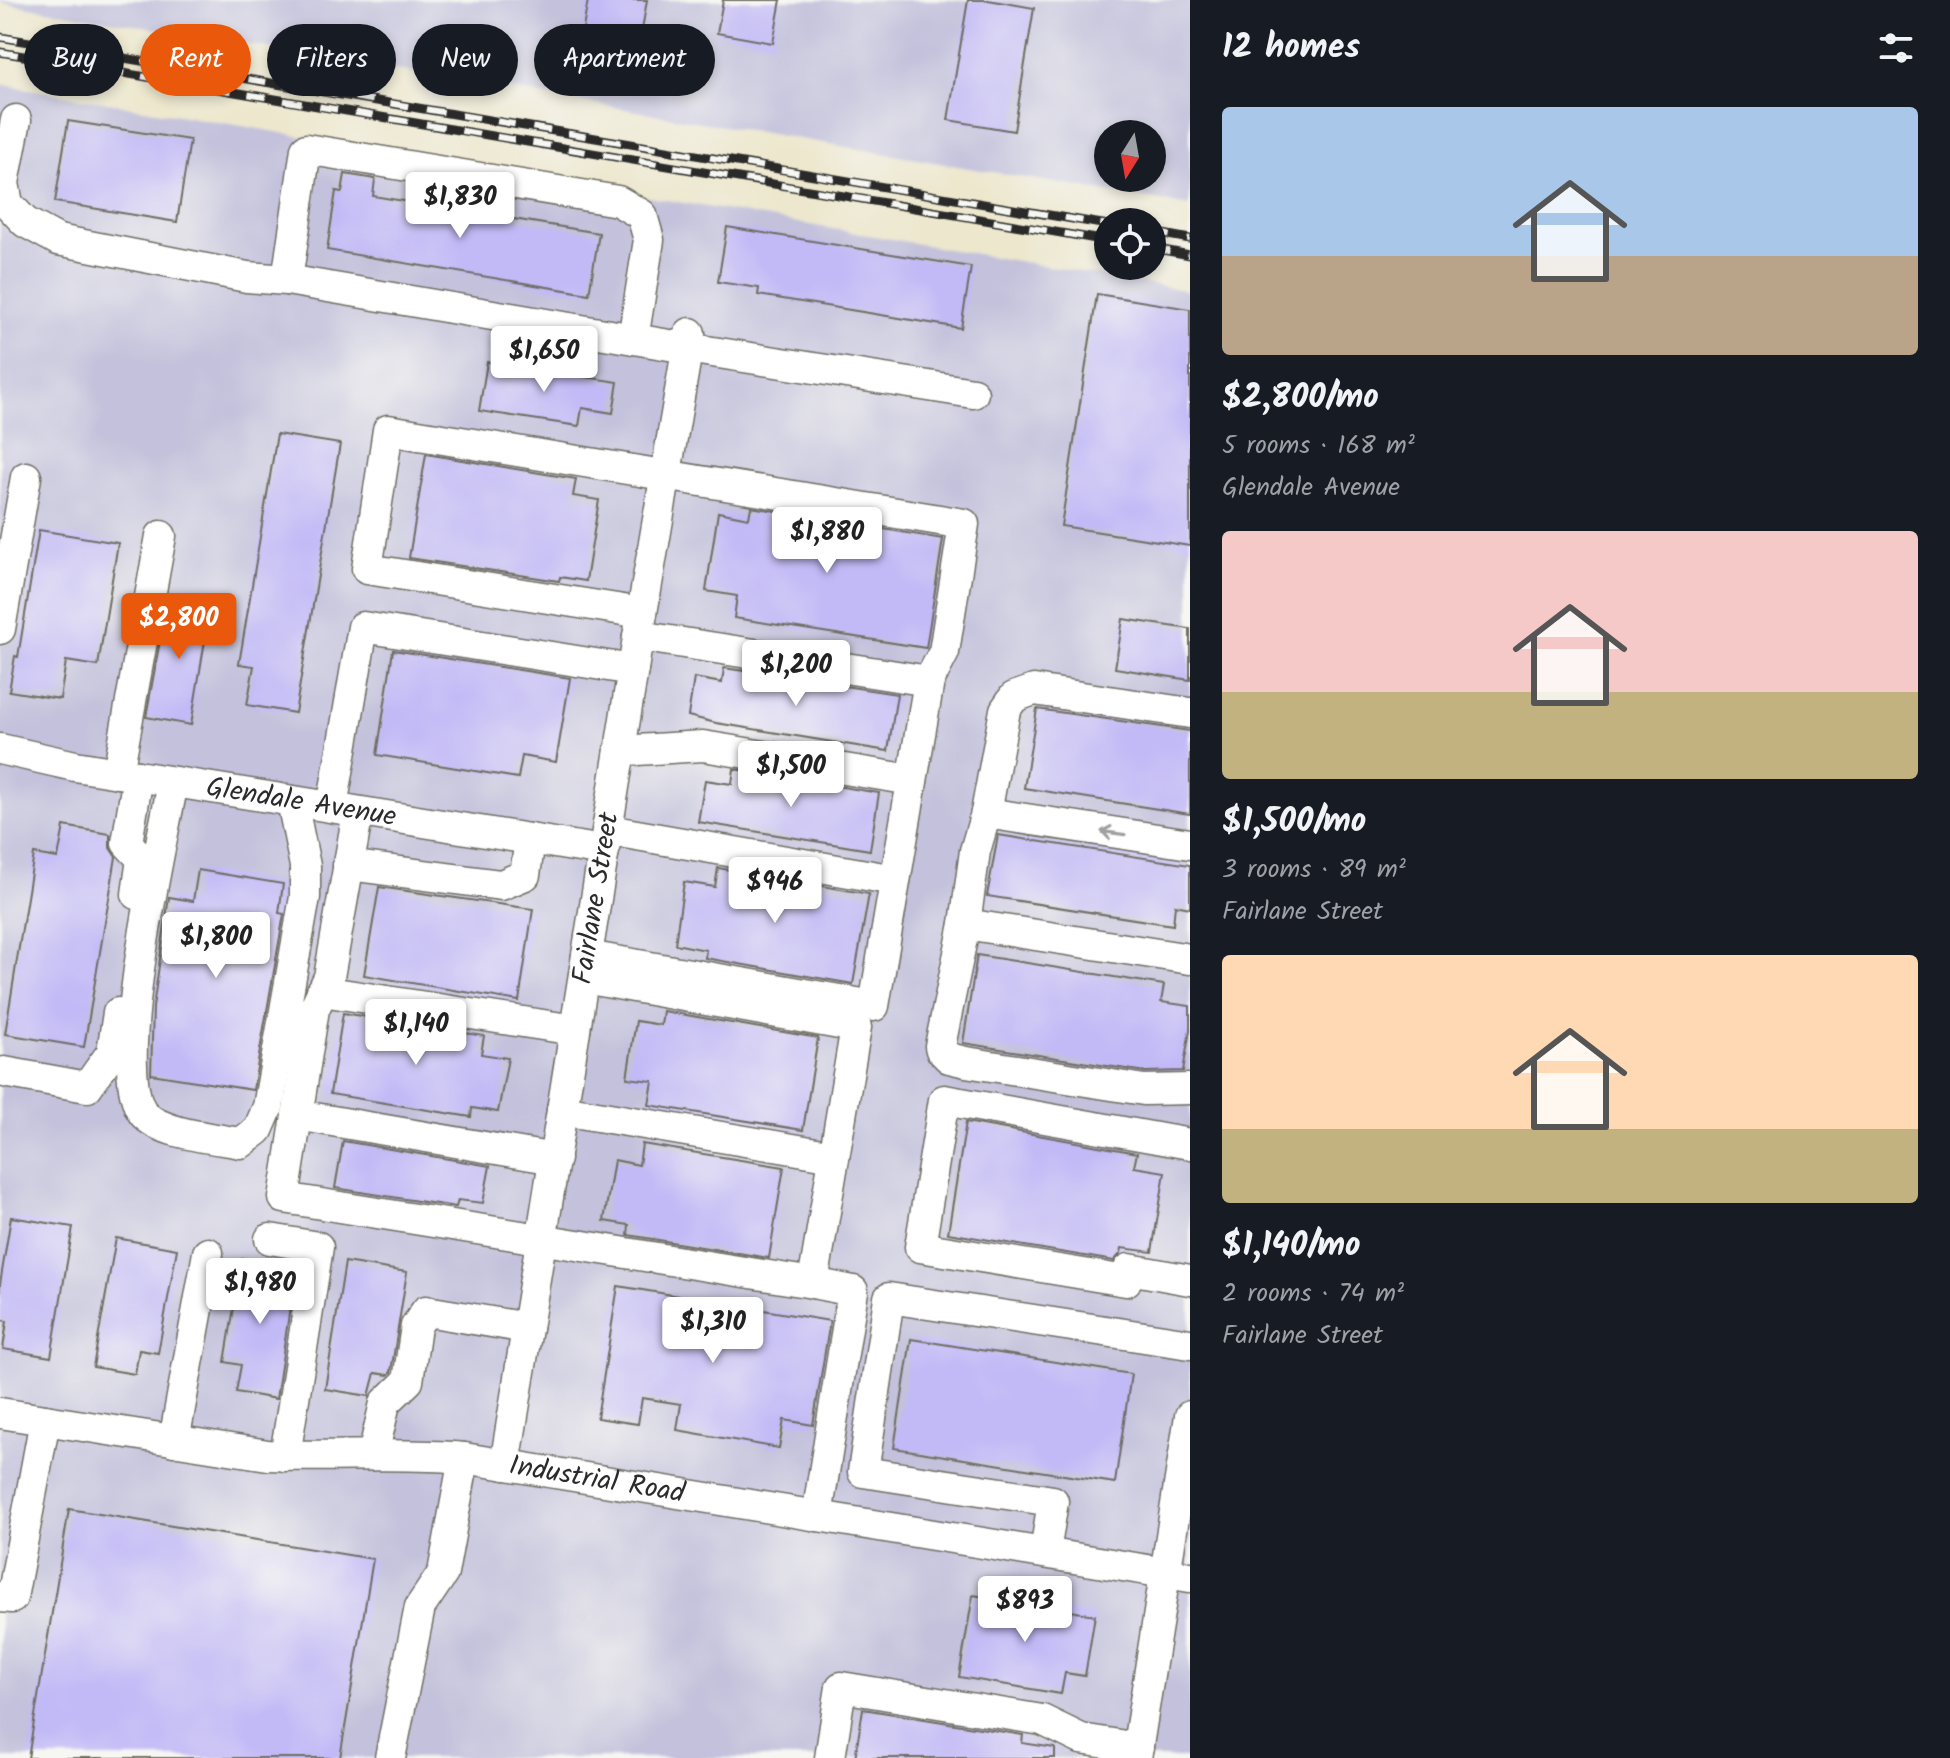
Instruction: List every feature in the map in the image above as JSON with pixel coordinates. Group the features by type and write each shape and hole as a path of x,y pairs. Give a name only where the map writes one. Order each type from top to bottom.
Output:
{"street":[{"path":"16,120 4,183 8,204 25,222 58,240 247,277 287,280 633,339 688,340 973,393"},
{"path":"287,280 306,149 618,201 642,215 649,240 633,339"},
{"name":"Fairlane Street","path":"505,1465 688,340"},
{"path":"586,967 874,1006 929,681 944,652 964,524 388,430 367,569 929,681"},
{"path":"0,629 26,477"},
{"path":"4,1072 87,1087 112,1052 142,859 127,843 128,774 161,536"},
{"path":"633,670 363,627 345,810 348,865 329,977 314,1009 284,1198 853,1291 817,1516"},
{"path":"1190,713 1055,692 1022,693 1008,703 986,813 975,851 965,924 940,1046 949,1058 1144,1090 1190,1089"},
{"path":"620,751 703,746 912,780"},
{"name":"Glendale Avenue","path":"0,749 173,782 530,839 606,840 895,880"},
{"path":"173,782 132,1012 132,1083 144,1113 159,1127 241,1143 258,1130 268,1107 305,897 305,866 292,801"},
{"path":"986,813 1190,844"},
{"path":"348,865 501,885 525,875 530,839"},
{"path":"965,924 1190,959"},
{"path":"586,967 856,1027 813,1283"},
{"path":"322,991 575,1030"},
{"path":"1190,1144 944,1100 920,1247 1126,1281 1129,1269 1190,1280"},
{"path":"562,1110 834,1156"},
{"path":"297,1115 555,1159"},
{"path":"270,1239 318,1247 285,1456"},
{"path":"174,1441 208,1253"},
{"path":"1045,1553 1053,1501 863,1472 889,1298 1190,1344"},
{"path":"373,1455 385,1403 408,1381 416,1326 426,1311 527,1328"},
{"name":"Industrial Road","path":"0,1413 285,1456 464,1458 1178,1575"},
{"path":"830,1758 841,1687 1042,1720 1081,1739 1137,1753 1178,1575 1190,1416"},
{"path":"0,1597 12,1598 45,1420"},
{"path":"390,1758 420,1607 443,1573 464,1458"},
{"path":"925,1534 933,1483"}],"shaded area":[{"path":"0,0 1190,0 1190,206 1108,192 1166,192 1166,120 1094,120 1094,190 548,96 715,96 715,24 534,24 534,94 518,91 518,24 412,24 412,73 396,70 396,24 267,24 267,48 251,45 251,24 140,26"},
{"path":"0,84 24,88 24,96 69,96 1094,274 1094,280 1127,280 1190,291 1190,1758 0,1758"}],"building":[{"path":"588,0 647,0 643,24 584,24"},
{"path":"723,0 781,0 773,43 717,33"},
{"path":"968,0 988,0 1034,8 1014,131 948,120"},
{"path":"68,121 190,140 177,222 55,202"},
{"path":"345,174 375,179 373,196 599,233 589,294 327,250 336,191 342,192"},
{"path":"727,227 971,267 961,328 758,295 759,288 718,282"},
{"path":"1097,294 1190,309 1190,546 1061,526"},
{"path":"487,362 618,382 613,413 582,408 579,426 479,411"},
{"path":"277,434 340,444 295,713 247,705 254,666 239,664"},
{"path":"426,454 576,479 573,496 599,500 586,581 560,577 559,581 409,558"},
{"path":"751,507 943,539 926,648 734,618 737,596 706,591 718,512 749,518"},
{"path":"39,530 118,543 98,666 66,661 60,699 9,691 15,656 18,657"},
{"path":"168,597 211,604 191,725 146,717"},
{"path":"1123,619 1190,629 1190,680 1115,668"},
{"path":"393,650 570,678 556,762 522,756 518,778 377,755"},
{"path":"724,668 897,694 888,751 688,716 694,678 722,683"},
{"path":"1037,709 1190,731 1190,814 1024,788"},
{"path":"734,769 879,793 870,850 698,822 705,780 732,784"},
{"path":"64,826 110,834 110,848 116,857 84,1047 5,1034 34,854 58,858"},
{"path":"998,835 1190,865 1190,908 1175,905 1173,925 987,896"},
{"path":"718,868 869,894 853,984 705,958 706,950 675,944 684,882 715,887"},
{"path":"198,870 283,884 279,913 284,914 253,1090 151,1074 153,1007 169,897 193,901"},
{"path":"379,887 533,909 519,1001 364,975"},
{"path":"977,955 1164,985 1161,1002 1190,1006 1190,1030 1183,1071 1145,1072 963,1043"},
{"path":"663,1011 818,1038 803,1130 649,1105 653,1081 627,1078 636,1021 661,1025"},
{"path":"343,1013 484,1036 481,1054 508,1058 498,1112 472,1108 471,1117 330,1094"},
{"path":"966,1122 1137,1153 1134,1167 1165,1172 1152,1252 1122,1248 1114,1261 948,1233"},
{"path":"343,1141 490,1166 483,1203 458,1200 456,1207 335,1188"},
{"path":"642,1144 784,1167 769,1258 628,1235 629,1225 604,1221 614,1160 639,1165"},
{"path":"11,1217 73,1227 51,1357 3,1349 7,1321 0,1320 0,1284"},
{"path":"116,1238 177,1249 158,1353 139,1350 135,1374 93,1367"},
{"path":"242,1259 296,1268 276,1399 236,1392 241,1365 225,1362"},
{"path":"345,1262 407,1272 391,1372 388,1375 375,1373 369,1396 325,1389"},
{"path":"618,1286 830,1321 813,1425 784,1420 779,1448 677,1430 681,1404 642,1398 638,1424 597,1418"},
{"path":"911,1339 1131,1374 1115,1483 894,1448"},
{"path":"69,1509 373,1559 340,1758 28,1758"},
{"path":"973,1595 1095,1615 1085,1676 1065,1673 1061,1694 959,1677"},
{"path":"863,1709 1023,1735 1022,1743 1055,1748 1055,1758 855,1758"}],"railway":[{"path":"0,37 1094,223"},
{"path":"0,52 1094,239"},
{"path":"1166,235 1190,239"},
{"path":"1166,251 1190,255"}]}
